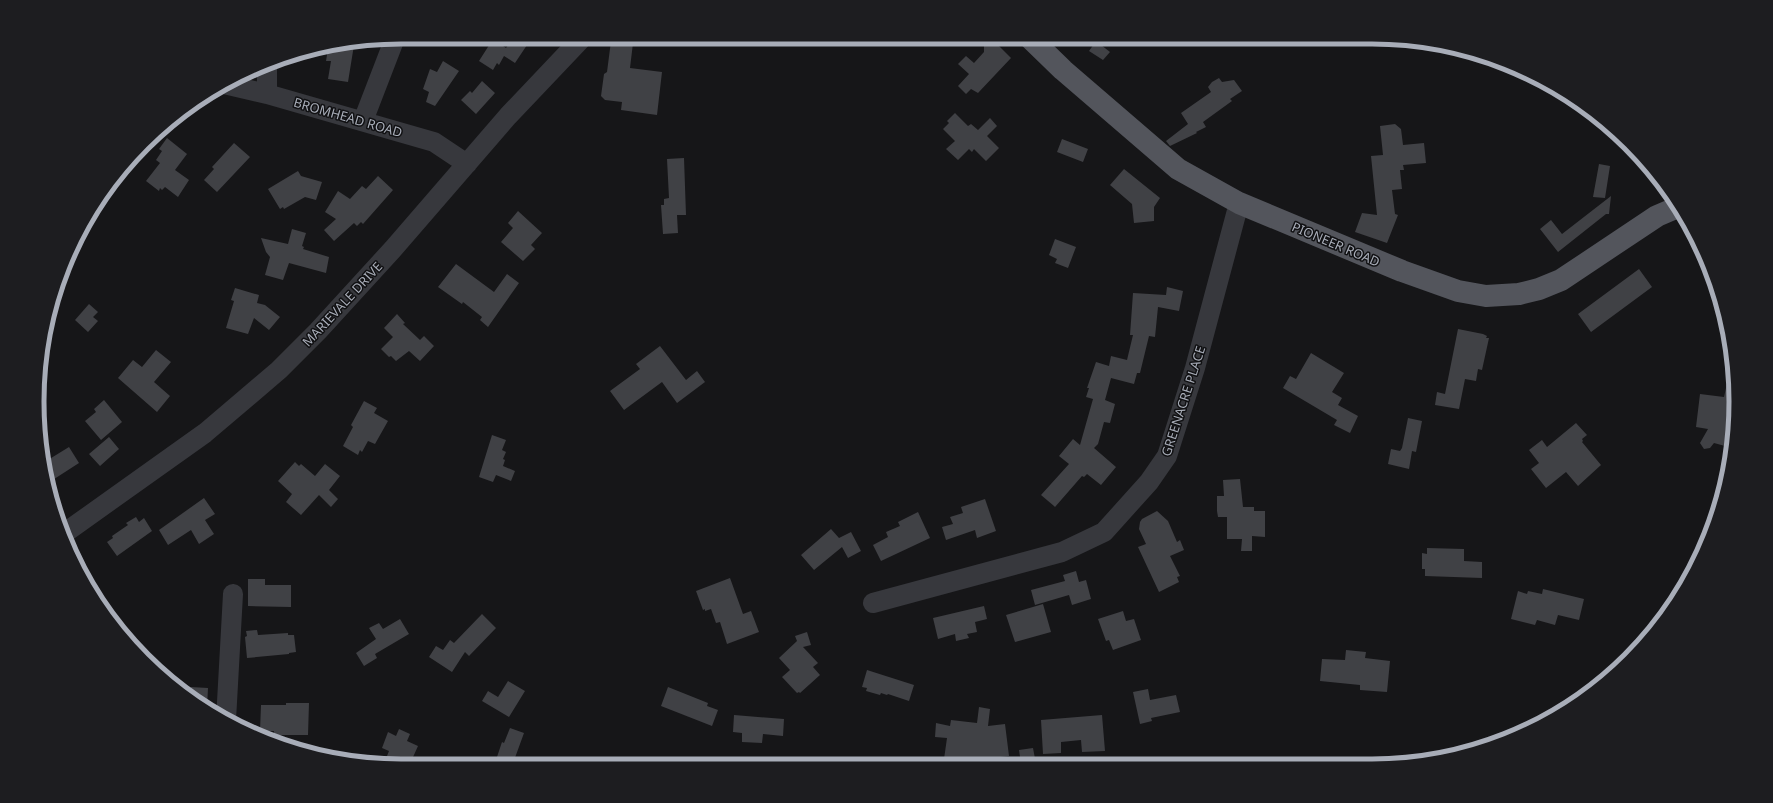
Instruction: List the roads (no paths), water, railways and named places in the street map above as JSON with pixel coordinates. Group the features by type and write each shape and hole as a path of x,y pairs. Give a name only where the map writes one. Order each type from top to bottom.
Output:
{"main road":[{"name":"PIONEER ROAD","path":"1036,44 1086,91 1178,169 1239,203 1402,271 1458,291 1486,296 1519,294 1539,289 1560,280 1657,216 1673,209"}],"street":[{"path":"363,121 393,44"},
{"name":"MARIEVALE DRIVE","path":"68,530 205,433 279,370 318,331 393,249 485,143 577,44"},
{"path":"267,70 267,94"},
{"name":"BROMHEAD ROAD","path":"234,86 267,94 420,138 439,145 467,164"},
{"path":"439,145 485,143"},
{"name":"GREENACRE PLACE","path":"873,603 1062,552 1104,532 1149,482 1167,456 1195,368 1239,203"},
{"path":"226,713 233,594"}]}
